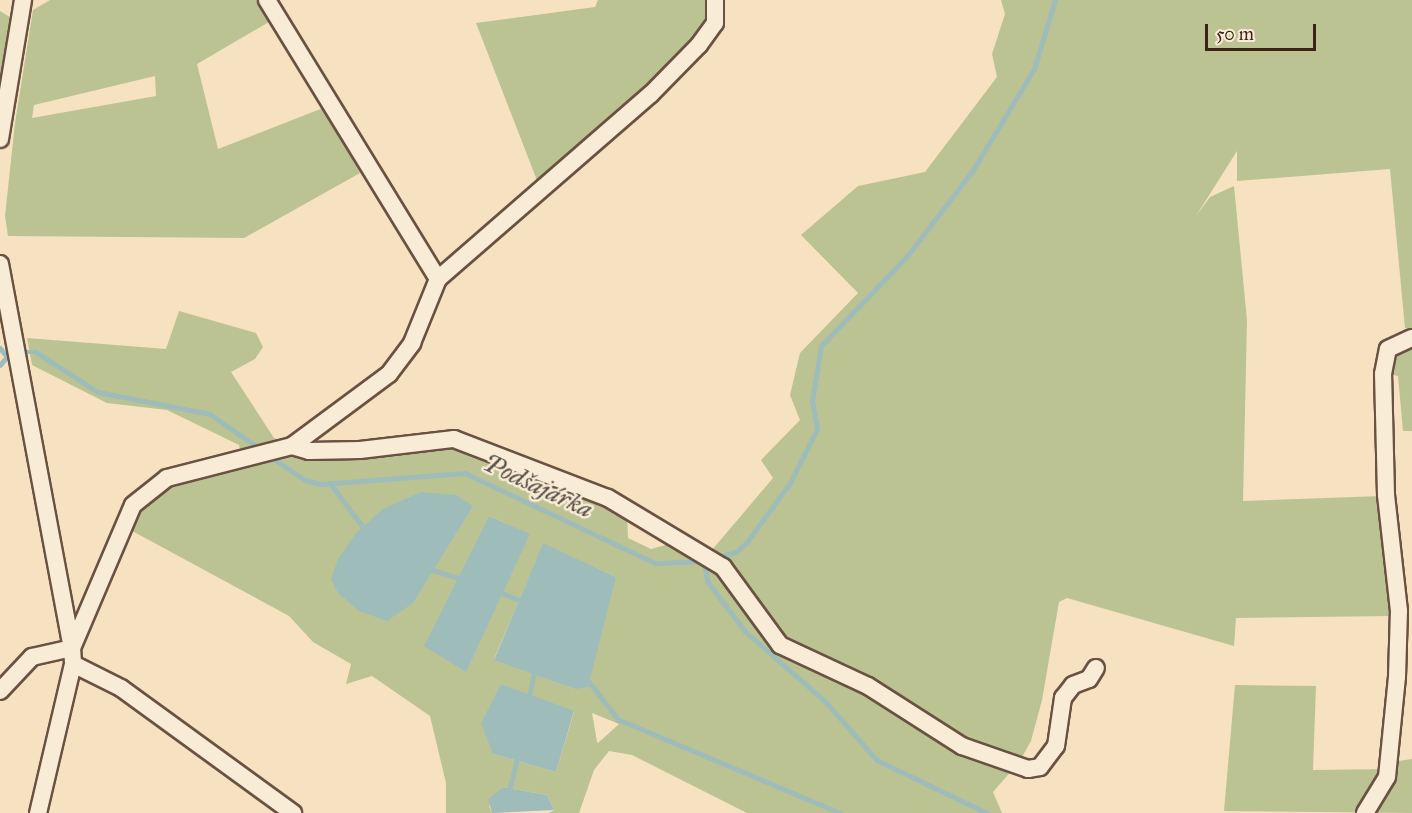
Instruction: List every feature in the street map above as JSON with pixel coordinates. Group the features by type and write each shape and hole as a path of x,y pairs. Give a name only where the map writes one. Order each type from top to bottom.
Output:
{"street":[{"path":"0,139 23,0"},
{"path":"267,0 438,279"},
{"path":"38,813 73,656 133,505 167,478 292,446 389,374 412,344 438,279 650,95 699,45 715,23 715,0"},
{"path":"0,264 73,656"},
{"path":"1365,813 1387,777 1397,678 1399,611 1386,495 1383,374 1388,349 1412,338"},
{"path":"292,446 309,451 360,450 454,439 608,498 723,567 780,645 868,686 962,746 1028,769 1040,767 1056,746 1064,698 1073,685 1089,679 1096,668"},
{"path":"0,691 32,657 73,656 121,688 271,808 293,813"}],"green space":[{"path":"50,0 261,0 274,19 197,64 218,149 323,108 360,173 244,238 8,236 5,216 15,123 33,10","holes":["155,76 156,96 32,118 34,105"]},
{"path":"598,0 706,0 707,17 689,48 538,183 476,23 595,7"},
{"path":"1001,0 1412,0 1412,328 1405,328 1390,169 1237,181 1237,151 1196,216 1210,197 1234,186 1247,320 1243,501 1382,496 1392,616 1236,618 1234,646 1067,598 1059,602 1042,700 1031,741 1021,759 966,739 845,663 848,673 1013,769 993,792 1002,813 747,813 632,755 609,751 594,770 579,813 549,813 554,810 547,795 503,787 489,806 492,813 446,813 446,783 430,716 372,676 346,684 351,664 313,642 289,616 123,526 161,484 242,461 239,445 167,410 107,403 32,365 27,338 166,349 179,311 256,333 263,347 255,359 231,372 274,438 293,447 455,435 627,516 628,538 651,549 673,543 712,550 773,478 761,460 800,420 790,395 800,353 858,293 801,235 858,186 925,172 997,77 992,54 1005,14","holes":["489,516 529,534 466,671","543,544 616,577 575,689 494,659","501,684 574,712 556,772 493,754","592,713 619,724 597,742"]},
{"path":"0,11 10,17 0,85"},
{"path":"1412,345 1412,431 1403,431 1398,376 1388,374 1396,351"},
{"path":"1235,685 1316,686 1313,770 1395,769 1398,761 1412,759 1412,813 1224,811"}],"water":[{"path":"421,492 456,495 473,506 413,603 387,621 359,611 338,593 331,579 338,559 357,532 383,509"},
{"path":"489,516 530,534 466,672 424,646"},
{"path":"543,543 616,577 588,687 575,689 494,660"},
{"path":"501,684 574,711 556,772 493,754 481,723"},
{"path":"503,787 547,795 554,810 492,813 488,799"}],"waterway":[{"path":"718,557 736,552 747,542 790,483 817,429 812,401 821,346 908,255 973,170 1034,69 1055,0"},
{"path":"0,348 7,356"},
{"name":"Podšajárka","path":"0,365 11,352"},
{"name":"Podšajárka","path":"19,352 36,352 98,392 210,414 262,450"},
{"name":"Podšajárka","path":"271,457 305,480 321,484 465,473 655,563 704,561 708,582 745,631 826,702 877,760 987,813"},
{"path":"330,483 366,531"},
{"path":"429,569 464,580"},
{"path":"497,591 522,601"},
{"path":"528,701 535,668"},
{"path":"587,679 618,719 840,813"},
{"path":"509,791 518,756"}]}
